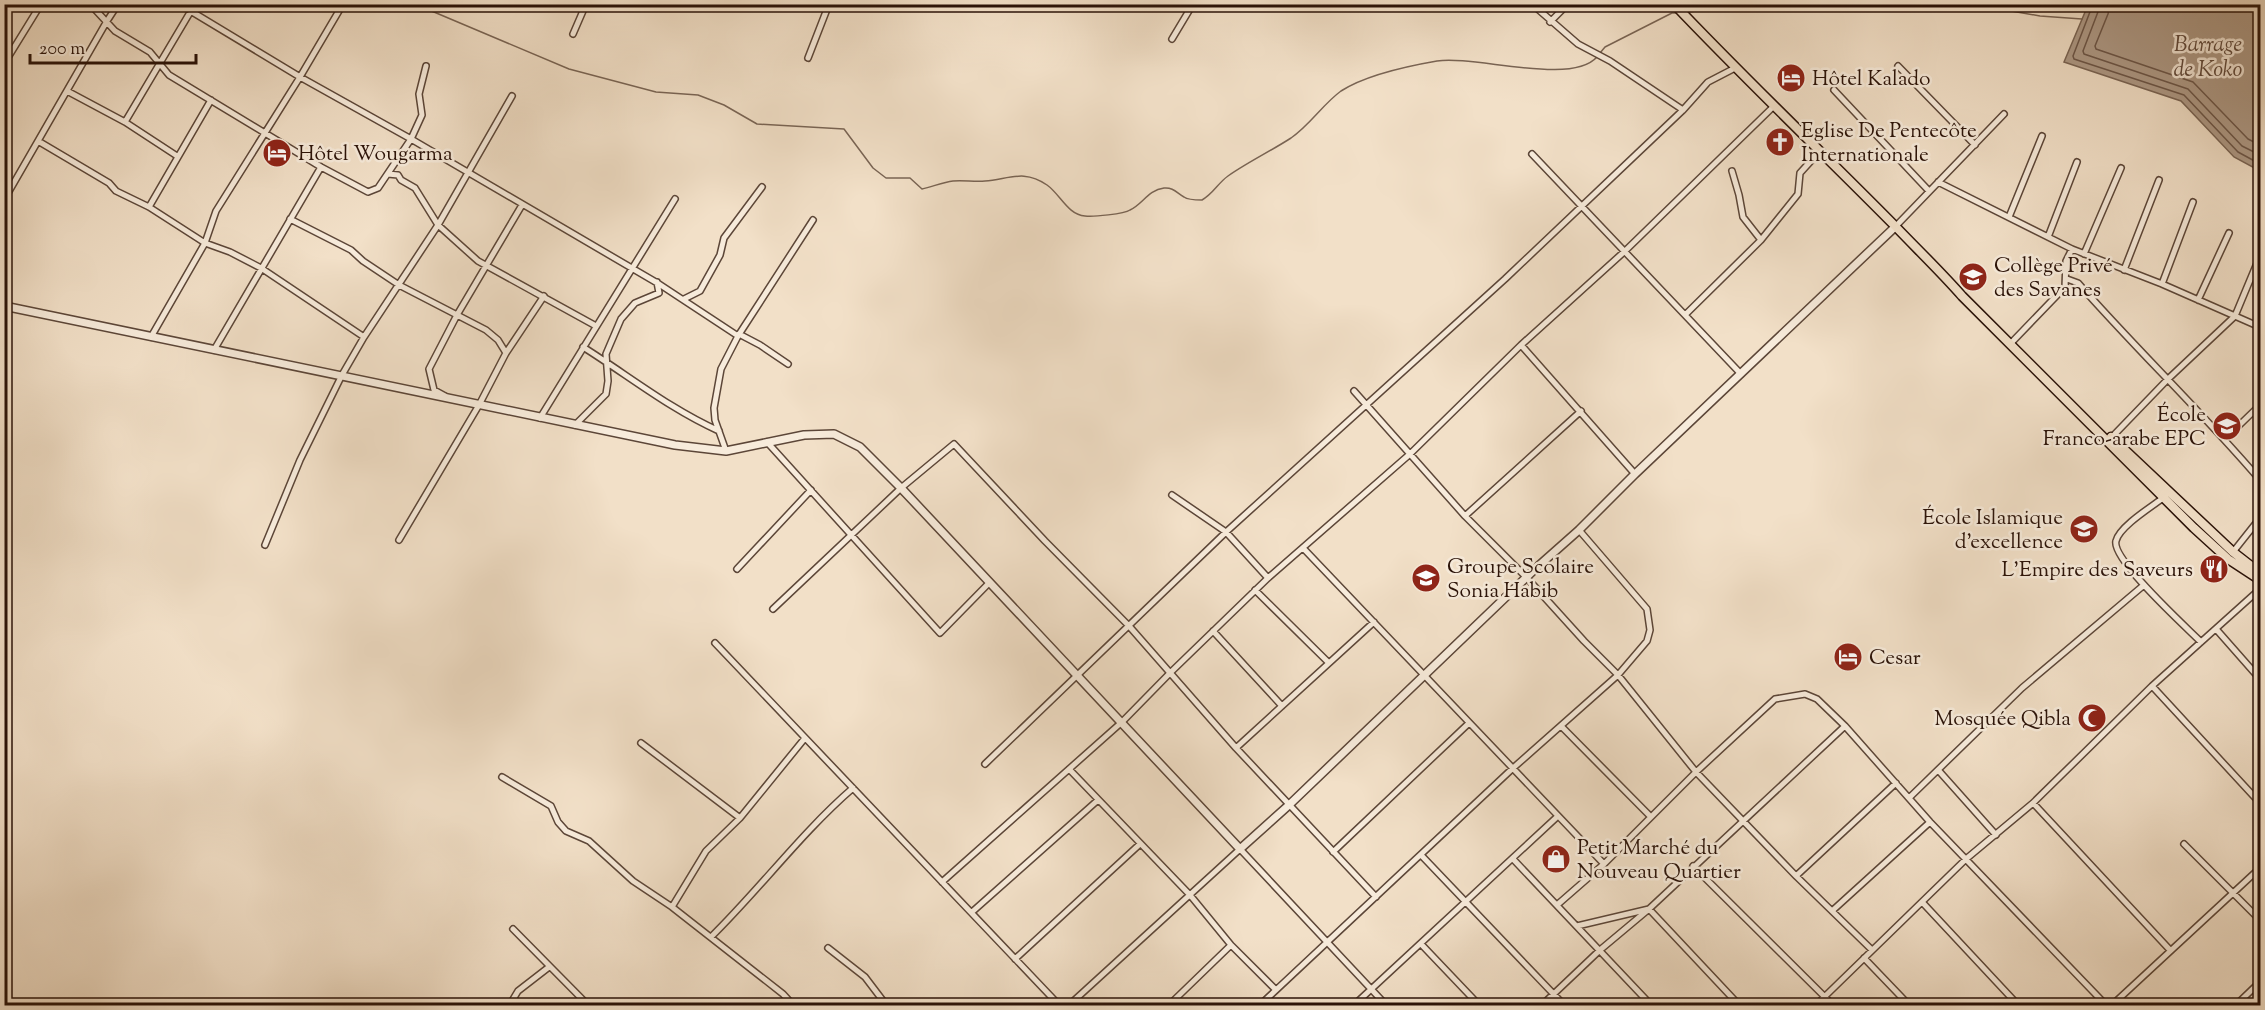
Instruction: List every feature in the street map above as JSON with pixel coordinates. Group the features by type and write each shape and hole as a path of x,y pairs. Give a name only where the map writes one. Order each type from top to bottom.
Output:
{"main road":[{"path":"1674,4 1735,68 2013,341 2163,498 2228,559 2260,580"},
{"path":"1943,273 1962,296 2110,440 2233,552 2260,573"}],"street":[{"path":"4,64 41,4"},
{"path":"90,4 115,31 150,52 169,75 321,167 368,192 378,188 411,139 422,115 419,94 426,66"},
{"path":"4,200 118,4"},
{"path":"179,4 300,77 657,282 738,335 760,345 788,364"},
{"path":"125,122 195,4"},
{"path":"151,337 205,243 216,211 344,4"},
{"path":"573,34 586,4"},
{"path":"808,58 829,4"},
{"path":"1172,39 1193,4"},
{"path":"1532,4 1578,44 1610,60 1683,110"},
{"path":"1550,22 1569,4"},
{"path":"1898,66 1975,145"},
{"path":"985,764 1130,627 1226,532 1582,206 1683,110 1708,82 1735,68"},
{"path":"1834,90 1929,191"},
{"path":"67,91 125,122 177,156"},
{"path":"266,545 300,460 342,375 364,337 438,225 512,96"},
{"path":"149,207 211,100"},
{"path":"942,882 1122,722 1268,578 1410,454 1521,345 1625,251 1774,106"},
{"path":"1068,1005 1289,805 1579,530 1895,227 2004,114"},
{"path":"2009,216 2042,136"},
{"path":"38,141 109,183 116,191 149,207 205,243 230,252 261,268 364,337"},
{"path":"1686,314 1761,240 1798,194 1800,172 1820,151"},
{"path":"1532,154 1742,374"},
{"path":"2048,237 2077,162"},
{"path":"214,350 321,167"},
{"path":"2084,254 2121,168"},
{"path":"1731,171 1743,217 1761,240"},
{"path":"388,174 398,176 415,188 438,225 478,261 596,326"},
{"path":"2124,270 2159,180"},
{"path":"1938,182 2072,249 2162,284 2260,327"},
{"path":"684,299 700,291 720,255 724,238 762,187"},
{"path":"540,418 675,199"},
{"path":"2162,284 2193,202"},
{"path":"449,399 434,390 429,369 457,315 522,205"},
{"path":"290,219 351,250 363,261 399,285 486,330 498,340 506,353"},
{"path":"726,451 714,408 721,369 738,335 813,220"},
{"path":"2198,300 2229,233"},
{"path":"2013,341 2065,287 2066,261 2072,249"},
{"path":"2110,440 2167,380 2235,316 2260,256"},
{"path":"2067,279 2078,284 2225,439 2260,480"},
{"path":"575,425 606,394 608,381 606,354 621,319 635,303 659,293 657,282"},
{"path":"399,540 479,405 506,353 543,296"},
{"path":"4,306 675,445 726,451 804,435 834,434 860,447 990,582 1387,1005"},
{"path":"1521,345 1635,474"},
{"path":"583,347 661,401 719,431"},
{"path":"1354,391 1465,516 1618,675 1696,772 1796,876 1872,950"},
{"path":"2225,439 2259,409 2260,399"},
{"path":"1465,516 1581,411"},
{"path":"767,442 940,633 990,582"},
{"path":"772,609 901,488 954,444 1130,627 1236,748 1376,897"},
{"path":"737,569 811,490"},
{"path":"1172,495 1226,532 1268,578"},
{"path":"2163,498 2121,531 2116,539 2115,547 2120,558 2144,585 2201,642"},
{"path":"2233,552 2260,521"},
{"path":"1260,1005 1512,769 1618,675 1647,641 1650,630 1647,609 1579,530"},
{"path":"1303,548 1425,674 1468,724 1604,864"},
{"path":"1909,798 2022,688 2144,585"},
{"path":"1815,1005 1966,859 2033,803 2152,686 2260,589"},
{"path":"1256,590 1329,663"},
{"path":"1236,748 1374,622"},
{"path":"2216,628 2260,679"},
{"path":"1213,631 1282,706"},
{"path":"716,643 1060,1005"},
{"path":"2152,686 2260,802"},
{"path":"1557,905 1604,864 1696,772 1775,699 1805,694 1817,699 1845,726 1930,822 2109,1005 2260,868"},
{"path":"1332,852 1468,724"},
{"path":"1561,726 1651,817"},
{"path":"1541,1005 1599,950 1649,909 1845,726"},
{"path":"672,907 706,852 740,818 805,738"},
{"path":"641,743 740,818"},
{"path":"1069,769 1190,895 1231,945 1276,990"},
{"path":"1939,771 1996,835"},
{"path":"502,777 551,806 558,822 566,831 589,841 633,880 711,937 794,1005"},
{"path":"1796,876 1896,783"},
{"path":"711,937 740,909 829,809 853,788"},
{"path":"972,912 1098,800"},
{"path":"2033,803 2170,950"},
{"path":"1353,1005 1558,816"},
{"path":"1832,911 1930,822"},
{"path":"1015,958 1140,844"},
{"path":"2184,844 2260,920"},
{"path":"1421,855 1565,1005"},
{"path":"1513,859 1652,1005"},
{"path":"1694,866 1834,1005"},
{"path":"1922,902 2019,1005"},
{"path":"1577,926 1649,909"},
{"path":"1649,909 1740,1005"},
{"path":"513,929 589,1005"},
{"path":"1421,944 1480,1005"},
{"path":"1168,1005 1231,945"},
{"path":"828,948 865,977 887,1005"},
{"path":"1864,958 1910,1005"},
{"path":"508,1005 518,991 549,967"},
{"path":"2235,1005 2260,982"}],"water":[{"name":"Barrage de Koko","path":"2088,5 2260,5 2260,171 2234,157 2181,101 2064,62"}],"waterway":[{"path":"415,4 569,69 656,92 698,95 724,105 757,124 844,129 873,168 886,178 910,178 922,189 953,181 1031,177 1052,189 1074,212 1089,216 1127,211 1154,191 1164,188 1172,189 1188,199 1202,200 1228,176 1298,133 1341,91 1351,85 1400,68 1453,60 1521,68 1566,69 1584,65 1597,57"},
{"path":"1688,12 1755,4"},
{"path":"1971,4 2040,16 2082,19"},
{"path":"1600,53 1605,47 1672,13 1677,13"}],"place":[{"name":"Hôtel Kalado","path":"1791,78"},
{"name":"Eglise De Pentecôte Internationale","path":"1780,142"},
{"name":"Hôtel Wougarma","path":"277,153"},
{"name":"Collège Privé des Savanes","path":"1973,277"},
{"name":"École Franco-arabe EPC","path":"2227,426"},
{"name":"École Islamique d'excellence","path":"2084,529"},
{"name":"L'Empire des Saveurs","path":"2214,569"},
{"name":"Groupe Scolaire Sonia Habib","path":"1426,578"},
{"name":"Cesar","path":"1848,657"},
{"name":"Mosquée Qibla","path":"2092,718"},
{"name":"Petit Marché du Nouveau Quartier","path":"1556,859"}]}
